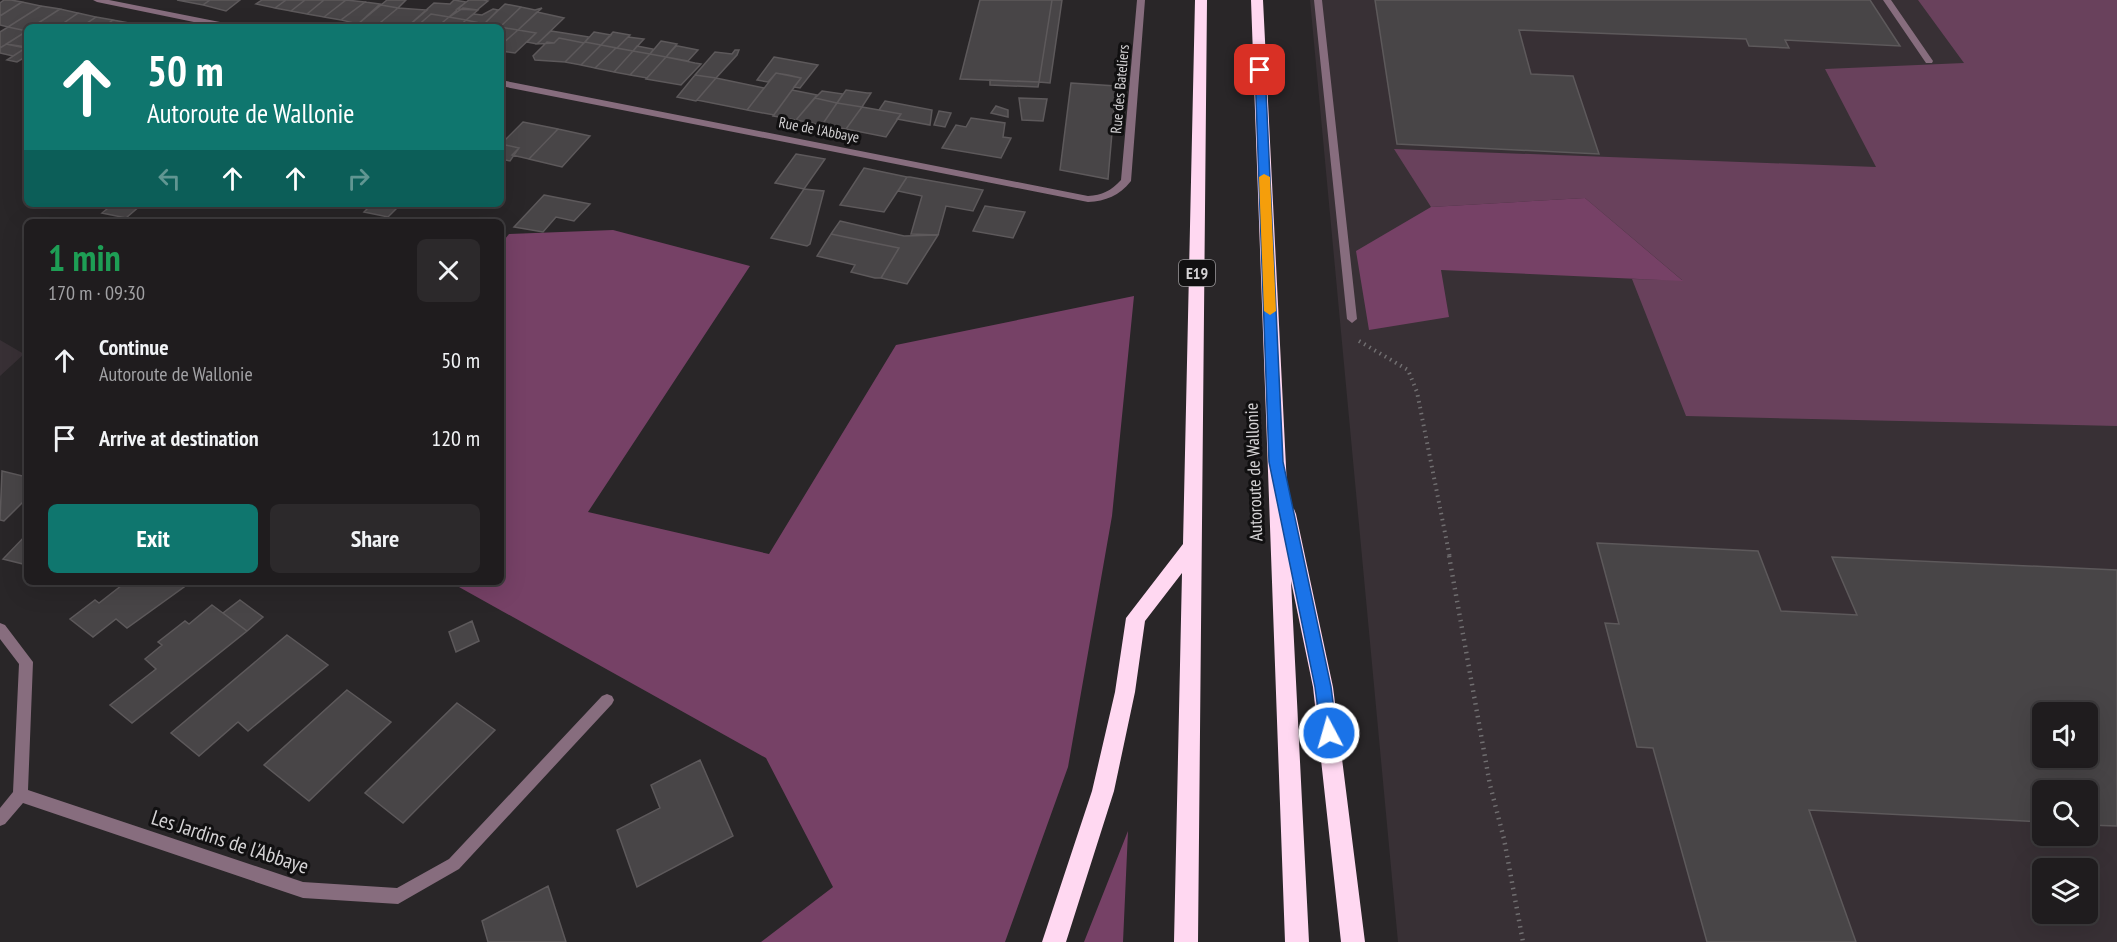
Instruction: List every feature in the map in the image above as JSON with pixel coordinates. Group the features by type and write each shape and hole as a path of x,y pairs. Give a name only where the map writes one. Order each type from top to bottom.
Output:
{"highway":[{"name":"E19","path":"1186,942 1201,0"},
{"name":"Autoroute de Wallonie","path":"1257,0 1296,942"},
{"path":"1276,462 1323,687 1353,942"},
{"path":"1054,942 1103,790 1125,692 1136,618 1193,545"}],"street":[{"path":"97,0 138,4 218,24"},
{"name":"Rue des Bateliers","path":"1126,181 1141,0"},
{"path":"1318,0 1352,318"},
{"path":"1887,0 1929,61"},
{"name":"Rue de l'Abbaye","path":"504,84 1088,199 1104,198 1116,193 1126,181"},
{"path":"0,629 26,662 20,795 0,819"},
{"name":"Les Jardins de l'Abbaye","path":"20,795 303,890 398,896 454,864 607,700"}],"path":[{"path":"1352,318 1360,342 1408,370 1416,392 1456,589 1490,785 1504,839 1523,942"}],"shaded area":[{"path":"1310,0 2117,0 2117,942 1398,942"},
{"path":"1918,0 2117,0 2117,426 1686,416 1632,279 1682,280 1585,198 1431,207 1394,149 1876,167 1825,69 1964,63"},
{"path":"1585,198 1683,281 1441,270 1449,317 1369,330 1356,251 1431,207"},
{"path":"613,230 750,266 588,512 769,554 896,345 1134,296 1112,516 1068,767 1005,942 761,942 833,887 766,758 455,585 504,585 504,240 509,234"},
{"path":"0,340 24,354 0,376"},
{"path":"1128,831 1123,942 1084,942"}],"building":[{"path":"4,0 22,2 0,16 0,3"},
{"path":"177,0 210,0 203,5"},
{"path":"210,0 240,0 226,11 203,5"},
{"path":"262,0 286,0 275,8 256,4"},
{"path":"286,0 305,0 291,11 275,8"},
{"path":"305,0 324,0 307,14 291,11"},
{"path":"324,0 346,0 324,17 307,14"},
{"path":"346,0 365,2 341,20 324,17"},
{"path":"387,0 406,0 398,8 381,5"},
{"path":"454,0 466,2 449,17 431,14 419,24 410,24 434,3 450,4"},
{"path":"469,0 488,1 477,10 457,9"},
{"path":"980,0 1052,0 1039,82 960,79"},
{"path":"1052,0 1062,0 1050,83 1039,82"},
{"path":"1375,0 1870,0 1900,46 1785,40 1789,48 1749,46 1746,39 1519,30 1531,74 1573,76 1599,154 1397,144"},
{"path":"22,2 41,6 8,27 0,25 0,16"},
{"path":"365,2 380,4 358,24 341,20"},
{"path":"505,4 521,7 503,24 484,24"},
{"path":"381,5 398,8 379,24 358,24"},
{"path":"41,6 60,9 37,24 24,24 24,30 8,27"},
{"path":"521,7 535,10 542,8 518,30 504,28 503,24"},
{"path":"398,8 427,10 411,24 379,24"},
{"path":"463,8 478,10 466,20 449,17"},
{"path":"60,9 78,13 62,24 37,24"},
{"path":"493,9 498,10 484,24 466,20 474,14 482,15"},
{"path":"537,12 564,18 537,44 527,42 536,33 518,30"},
{"path":"78,13 96,17 86,24 62,24"},
{"path":"431,14 449,17 441,24 419,24"},
{"path":"96,17 113,20 107,24 86,24"},
{"path":"449,17 466,20 461,24 441,24"},
{"path":"113,20 134,24 107,24"},
{"path":"466,20 484,24 461,24"},
{"path":"8,27 24,30 24,33 0,48 0,32"},
{"path":"504,28 518,30 504,42"},
{"path":"518,30 536,33 515,53 504,51 504,42"},
{"path":"551,31 589,37 584,43 559,38 554,43 537,44"},
{"path":"594,32 611,35 601,45 585,42"},
{"path":"613,32 630,35 617,48 601,45"},
{"path":"24,33 24,47 6,44"},
{"path":"628,37 644,39 633,51 617,48"},
{"path":"559,38 584,43 565,62 535,60 533,56 547,42 554,43"},
{"path":"661,41 677,44 666,57 650,54"},
{"path":"585,42 601,45 581,65 565,62"},
{"path":"6,44 24,49 13,56 0,53 0,48"},
{"path":"601,45 616,48 595,68 581,65"},
{"path":"637,46 653,50 650,54 633,51"},
{"path":"676,46 698,50 688,61 666,57"},
{"path":"616,48 633,51 614,72 595,68"},
{"path":"24,49 24,58 17,62 7,60"},
{"path":"735,50 739,50 737,55 716,78 695,75 715,52 732,54"},
{"path":"633,51 650,54 630,75 614,72"},
{"path":"650,54 666,57 647,78 630,75"},
{"path":"666,57 701,64 681,85 646,79"},
{"path":"774,57 818,65 800,88 794,87 801,78 788,75 776,73 768,82 757,80"},
{"path":"776,73 801,78 774,115 747,110"},
{"path":"695,75 716,78 696,101 677,97"},
{"path":"716,78 764,88 747,110 697,100"},
{"path":"990,80 1039,82 1038,87 990,85"},
{"path":"1071,83 1116,86 1108,179 1060,170"},
{"path":"792,90 817,95 796,120 773,116"},
{"path":"846,90 871,93 862,107 837,103"},
{"path":"822,91 843,94 837,103 815,98"},
{"path":"815,98 837,103 822,125 796,120"},
{"path":"1019,98 1047,99 1043,121 1022,120"},
{"path":"885,101 932,110 930,125 897,119 901,114 879,110"},
{"path":"837,103 862,107 846,129 822,125"},
{"path":"996,106 1008,110 1008,117 991,113"},
{"path":"862,107 901,114 886,137 846,129"},
{"path":"939,111 951,113 945,127 934,125"},
{"path":"971,118 1005,123 1003,137 1011,138 1001,158 942,148 956,125 966,127"},
{"path":"523,122 558,129 529,159 512,155 519,148 504,145 504,141"},
{"path":"558,129 590,136 562,167 529,159"},
{"path":"504,145 519,148 510,161 504,160"},
{"path":"796,154 825,159 804,189 775,183"},
{"path":"864,168 907,177 884,212 840,205"},
{"path":"907,177 983,190 973,211 946,206 938,235 911,234 922,196 898,191"},
{"path":"804,189 824,191 810,244 807,246 771,238"},
{"path":"544,195 590,204 574,221 556,217 543,232 514,227"},
{"path":"985,206 1025,212 1013,238 973,231"},
{"path":"109,207 139,207 126,218 102,213"},
{"path":"369,207 398,207 388,217 364,212"},
{"path":"840,221 904,236 938,235 907,284 881,278 899,248 831,234"},
{"path":"831,234 899,248 881,278 875,278 851,272 855,265 817,256"},
{"path":"2,471 24,476 24,501 4,521 0,520"},
{"path":"24,537 24,564 3,559"},
{"path":"1597,543 1758,551 1781,611 1857,615 1832,557 2117,570 2117,826 2098,825 2098,780 2032,780 2032,821 1809,810 1856,942 1707,942 1653,748 1637,747 1605,623 1619,624"},
{"path":"122,585 187,585 127,628 116,619 93,637 70,619 95,600 99,603"},
{"path":"240,600 263,617 247,631 223,613"},
{"path":"212,605 247,631 132,723 110,705 156,669 145,659 162,645 158,642 185,621 189,624"},
{"path":"472,621 479,641 456,652 449,632"},
{"path":"287,635 328,665 248,731 238,722 199,756 171,733"},
{"path":"347,690 391,722 309,801 264,765"},
{"path":"457,703 495,730 403,823 365,793"},
{"path":"700,760 733,836 637,887 617,830 660,808 651,785"},
{"path":"548,886 566,942 488,942 482,921"}],"slow traffic":[{"path":"1264,177 1270,311"}],"route":[{"path":"1260,70 1276,462 1323,687 1329,733"}]}
